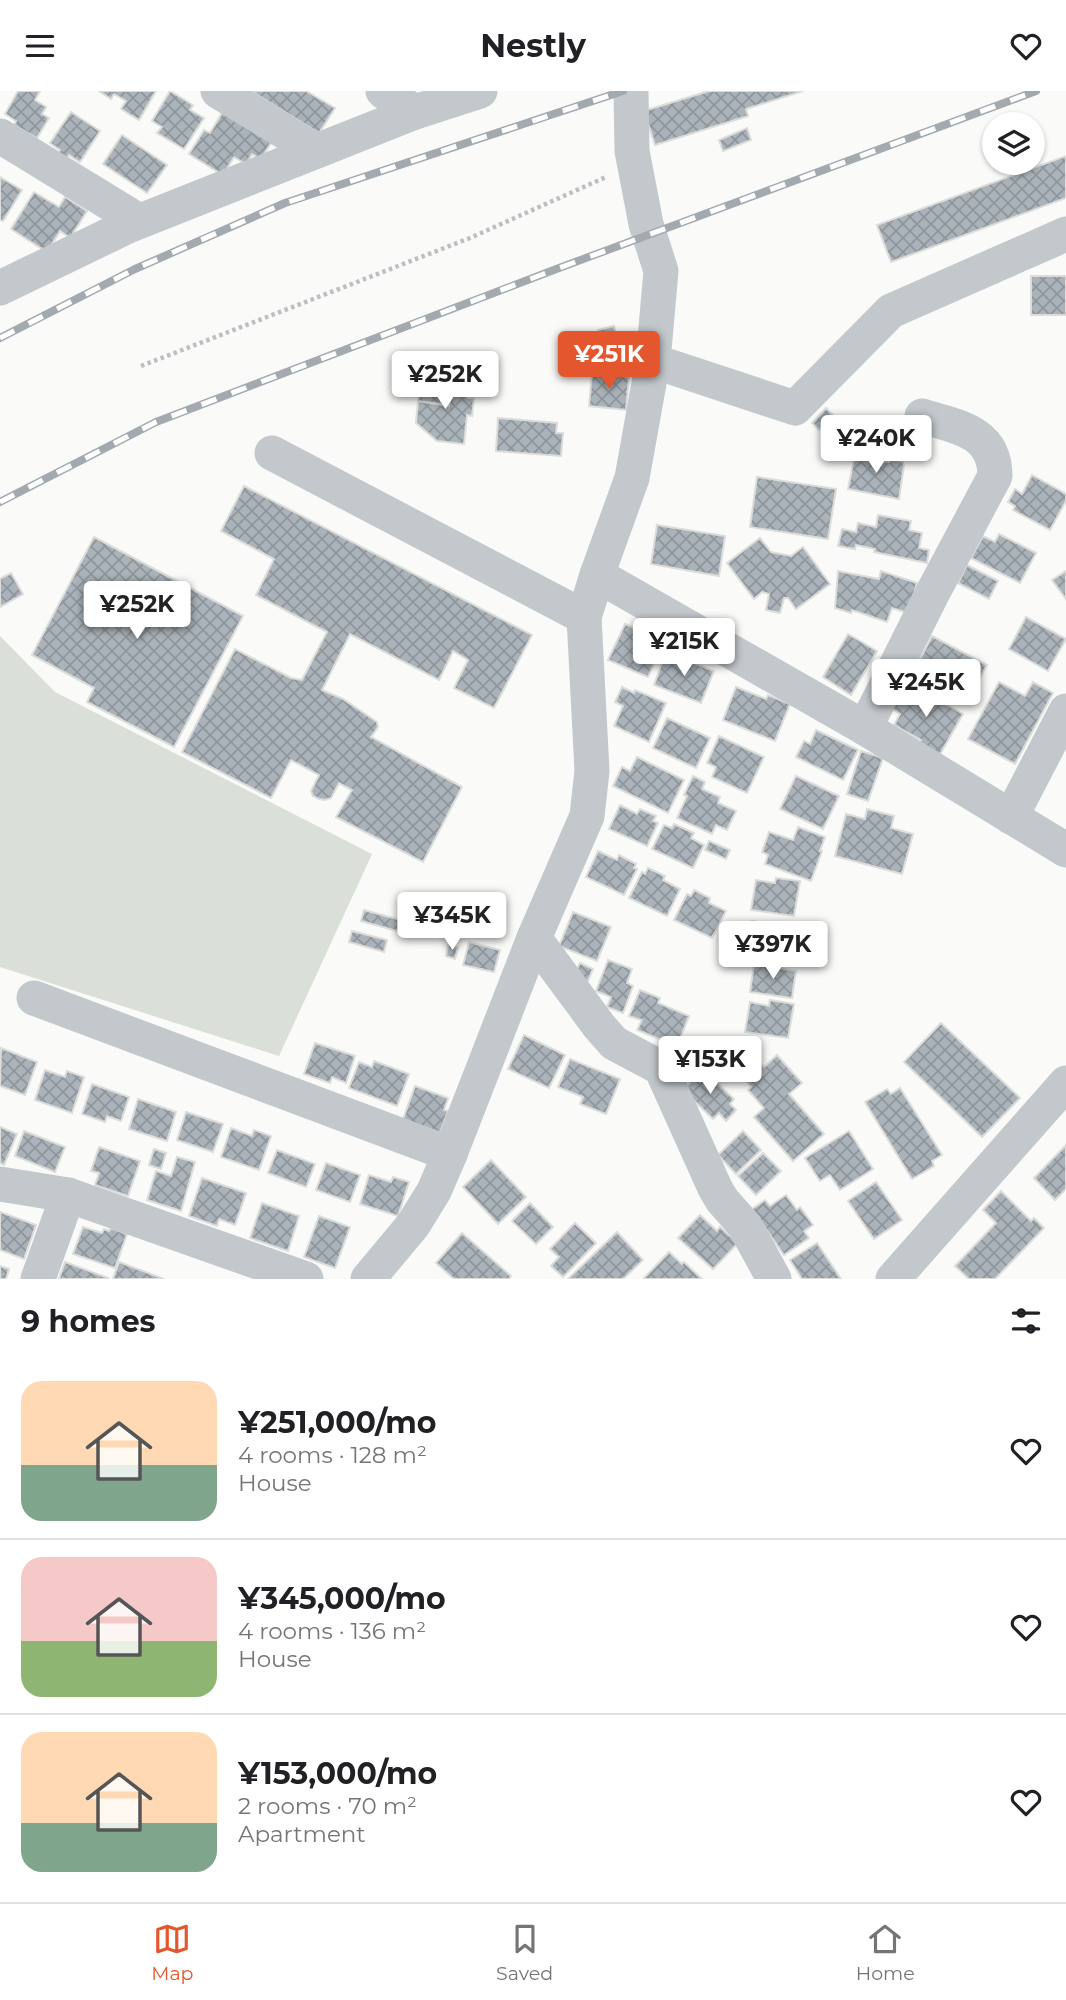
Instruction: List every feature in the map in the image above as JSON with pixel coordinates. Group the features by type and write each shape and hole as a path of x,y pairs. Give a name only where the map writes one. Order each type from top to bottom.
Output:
{"street":[{"path":"218,91 316,152"},
{"path":"383,91 415,112"},
{"path":"0,288 139,221 415,112 480,91"},
{"path":"368,1279 413,1225 434,1191 534,938 587,816 592,771 584,617 632,478 653,361 661,271 646,224 632,151 631,91"},
{"path":"0,136 139,221"},
{"path":"653,361 795,408 891,311 1066,234"},
{"path":"865,728 995,476 995,463 990,449 971,431 922,416"},
{"path":"272,453 584,617"},
{"path":"597,575 865,728 1066,850"},
{"path":"1011,817 1063,724"},
{"path":"534,938 614,1043 661,1068 715,1188 745,1226 774,1279"},
{"path":"34,998 450,1154"},
{"path":"893,1279 1066,1083"},
{"path":"0,1184 68,1195 306,1279"},
{"path":"38,1279 68,1195"}],"path":[{"path":"141,366 470,238 635,163"}],"shaded area":[{"path":"0,636 55,692 372,854 279,1056 0,967"}],"building":[{"path":"18,91 40,91 35,100 46,107 42,114 49,118 37,138 14,125 16,121 5,114"},
{"path":"99,91 156,91 139,120 121,109 126,101 114,94 111,99"},
{"path":"170,91 193,105 190,110 204,118 184,149 157,133 162,127 152,121"},
{"path":"251,91 306,91 335,108 319,133"},
{"path":"709,91 803,91 746,109 748,116 655,145 644,111"},
{"path":"225,108 274,138 261,159 252,154 246,164 234,157 223,175 189,154 204,130 210,133"},
{"path":"71,112 100,131 80,162 69,155 67,159 58,154 60,150 50,143"},
{"path":"747,128 751,140 723,151 719,140"},
{"path":"122,135 167,165 147,193 103,164"},
{"path":"1066,156 1066,198 891,262 877,225 1014,175 1045,175 1045,164"},
{"path":"0,177 22,190 3,221 0,220"},
{"path":"34,192 59,207 65,197 87,211 70,238 60,231 47,252 11,229"},
{"path":"1031,276 1066,276 1066,315 1031,315"},
{"path":"614,326 617,337 601,341 598,330"},
{"path":"592,373 629,377 626,410 589,406"},
{"path":"436,375 449,377 448,384 469,386 468,398 474,398 472,416 467,415 464,444 437,441 416,423 418,401 420,386 435,388","holes":["442,395 451,397 449,406 418,401 441,404"]},
{"path":"477,378 498,387 494,396 473,387"},
{"path":"826,408 833,415 819,430 812,423"},
{"path":"498,418 557,423 556,433 563,433 561,456 496,451"},
{"path":"856,448 878,452 877,459 903,462 899,499 848,489"},
{"path":"1032,475 1066,494 1066,501 1050,530 1013,510 1015,506 1008,502 1015,489 1022,494"},
{"path":"757,477 836,489 828,539 750,527"},
{"path":"244,486 532,635 494,708 454,688 468,660 453,651 439,680 350,634 322,690 343,699 377,722 378,727 371,737 462,787 423,862 336,817 352,790 339,783 331,798 319,799 313,796 311,791 319,775 291,760 271,798 182,752 235,649 291,678 302,680 327,632 256,595 274,559 221,531"},
{"path":"878,515 911,521 909,530 922,533 919,548 929,550 927,563 874,552 875,549 856,545 855,549 838,546 842,529 856,532 858,523 876,527"},
{"path":"657,525 725,536 719,576 651,564"},
{"path":"999,534 1036,553 1020,583 971,558 983,536 995,542"},
{"path":"94,537 243,616 174,747 87,702 94,688 32,655"},
{"path":"760,538 771,552 791,556 803,547 830,584 796,609 788,598 784,598 780,613 766,610 769,594 762,592 754,599 727,563"},
{"path":"967,565 998,581 989,599 958,583"},
{"path":"838,571 879,579 881,571 917,583 908,613 892,608 887,622 852,610 851,613 835,608"},
{"path":"1066,571 1066,599 1052,580"},
{"path":"11,573 23,594 0,607 0,579"},
{"path":"1026,617 1066,639 1048,671 1009,649"},
{"path":"625,624 664,641 648,677 608,660"},
{"path":"675,633 686,638 681,650 670,645"},
{"path":"848,634 877,651 851,695 823,677"},
{"path":"932,636 987,665 971,694 917,665"},
{"path":"666,652 714,671 701,703 654,685"},
{"path":"999,682 1025,696 1033,682 1053,693 1015,764 968,739"},
{"path":"622,687 666,703 649,742 614,726 623,706 615,702"},
{"path":"736,687 766,699 768,695 790,704 775,741 723,720"},
{"path":"916,687 963,714 939,756 919,745 921,740 894,725 900,714 892,709 904,688 913,693"},
{"path":"667,718 710,738 696,768 653,748"},
{"path":"816,730 858,750 843,780 796,757 804,741 810,744"},
{"path":"719,736 764,757 747,793 712,777 716,767 707,763"},
{"path":"861,751 883,758 868,801 847,794"},
{"path":"637,757 684,780 668,813 613,786 622,767 630,771"},
{"path":"693,776 705,782 702,789 720,797 718,803 736,811 727,830 716,825 712,834 677,818"},
{"path":"796,776 839,796 823,829 780,809"},
{"path":"620,805 637,814 640,809 656,816 653,821 658,823 647,846 609,829"},
{"path":"867,809 894,816 891,828 913,834 902,874 835,856 846,814 865,819"},
{"path":"674,824 694,833 691,838 704,845 693,868 652,849 664,825 672,828"},
{"path":"798,827 825,837 811,881 765,864 768,855 762,852 769,832 793,840"},
{"path":"709,841 730,850 726,859 705,850"},
{"path":"598,851 617,860 619,855 636,864 634,868 637,869 624,895 586,877"},
{"path":"648,868 665,876 663,880 680,889 667,916 629,898 642,872 645,874"},
{"path":"776,878 800,881 794,916 751,910 756,880 775,883"},
{"path":"694,890 710,898 709,903 726,911 712,938 674,920 687,894 691,896"},
{"path":"364,910 415,924 412,935 361,921"},
{"path":"573,912 611,927 597,961 559,946"},
{"path":"752,921 794,928 790,956 748,949"},
{"path":"352,931 387,940 384,952 349,942"},
{"path":"469,942 500,950 494,972 463,965"},
{"path":"448,945 458,947 455,959 446,956"},
{"path":"608,960 632,969 627,983 633,986 623,1013 607,1007 611,997 596,991"},
{"path":"580,963 593,969 587,983 577,969"},
{"path":"754,964 796,971 792,998 750,992"},
{"path":"640,990 660,998 658,1003 689,1016 677,1046 637,1030 642,1020 629,1016"},
{"path":"770,1000 794,1004 788,1038 745,1032 750,1002 769,1006"},
{"path":"941,1023 1020,1098 982,1137 904,1062"},
{"path":"524,1035 565,1055 549,1088 508,1069"},
{"path":"315,1043 355,1056 346,1083 332,1077 330,1083 304,1074"},
{"path":"1,1048 37,1062 25,1095 0,1086"},
{"path":"777,1055 802,1083 789,1094 824,1134 793,1161 754,1117 764,1108 748,1090 751,1087 739,1072 755,1058 764,1067"},
{"path":"570,1059 620,1079 606,1114 580,1104 583,1097 558,1087"},
{"path":"374,1061 409,1074 397,1106 349,1088 359,1062 372,1067"},
{"path":"702,1069 734,1099 730,1104 736,1110 726,1121 719,1113 713,1119 683,1090"},
{"path":"45,1070 65,1077 67,1071 84,1077 72,1113 35,1100"},
{"path":"92,1084 129,1097 121,1121 107,1116 105,1122 82,1114"},
{"path":"415,1086 448,1098 444,1110 448,1111 439,1135 402,1122"},
{"path":"900,1088 942,1155 932,1161 934,1166 912,1179 865,1102 887,1089 891,1094"},
{"path":"138,1099 176,1112 167,1141 129,1129"},
{"path":"186,1112 223,1124 213,1152 177,1140"},
{"path":"0,1127 17,1134 4,1165 0,1163"},
{"path":"231,1128 252,1136 254,1130 271,1136 259,1170 221,1157"},
{"path":"24,1131 65,1147 55,1172 15,1156"},
{"path":"743,1131 761,1150 736,1174 718,1155"},
{"path":"849,1131 873,1169 840,1190 830,1175 820,1181 805,1158"},
{"path":"1066,1145 1066,1189 1055,1200 1034,1178"},
{"path":"99,1147 140,1161 128,1196 95,1185 99,1173 91,1171"},
{"path":"154,1149 166,1153 161,1169 149,1165"},
{"path":"277,1150 315,1164 306,1187 268,1173"},
{"path":"763,1153 781,1171 756,1195 738,1176"},
{"path":"177,1157 195,1162 181,1211 147,1200 156,1171 171,1176"},
{"path":"491,1160 526,1197 498,1224 463,1187"},
{"path":"326,1163 360,1175 350,1202 316,1190"},
{"path":"369,1175 391,1182 393,1177 409,1182 398,1216 360,1204"},
{"path":"202,1178 246,1193 235,1225 219,1219 217,1226 189,1216"},
{"path":"876,1182 902,1220 874,1239 848,1201"},
{"path":"1001,1191 1031,1221 1034,1218 1044,1228 995,1279 969,1279 955,1266 996,1223 983,1210"},
{"path":"786,1195 797,1210 800,1207 813,1225 804,1231 809,1238 784,1255 752,1209 765,1200 770,1206"},
{"path":"262,1203 299,1216 288,1251 250,1238"},
{"path":"530,1203 553,1227 536,1244 512,1221"},
{"path":"0,1212 36,1225 24,1259 0,1250"},
{"path":"700,1215 717,1231 720,1227 738,1243 713,1269 678,1238"},
{"path":"319,1216 350,1227 335,1268 304,1257"},
{"path":"575,1223 596,1243 563,1277 551,1266 559,1257 550,1249"},
{"path":"83,1227 102,1233 104,1229 109,1231 111,1228 127,1234 115,1268 73,1254"},
{"path":"617,1232 643,1260 623,1279 568,1279"},
{"path":"462,1233 511,1276 509,1279 454,1279 436,1263"},
{"path":"817,1243 841,1279 802,1279 790,1260"},
{"path":"669,1252 682,1264 684,1262 702,1279 644,1278"},
{"path":"65,1262 108,1278 108,1279 59,1279"},
{"path":"119,1262 164,1279 113,1279"},
{"path":"0,1266 9,1269 6,1279 0,1279"}],"railway":[{"path":"0,338 135,269 285,203 623,91"},
{"path":"0,502 156,422 559,268 1036,91"}]}
